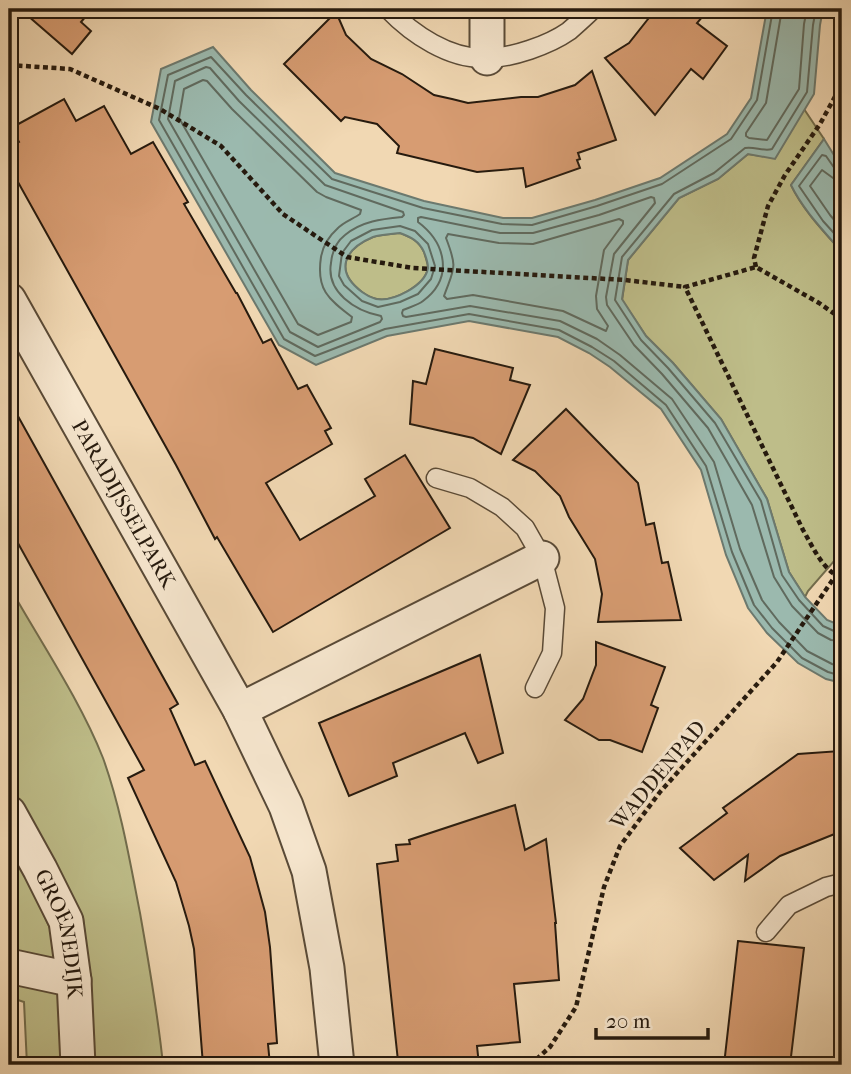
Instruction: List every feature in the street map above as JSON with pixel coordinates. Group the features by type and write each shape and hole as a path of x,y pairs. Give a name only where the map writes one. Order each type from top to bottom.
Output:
{"street":[{"path":"487,58 488,9"},
{"name":"PARADIJSSELPARK","path":"9,300 240,710 286,806 309,871 327,968 337,1065"},
{"path":"240,710 542,558"},
{"name":"GROENEDIJK","path":"9,813 66,921 74,979 78,1065"},
{"path":"9,966 74,979"}],"lane":[{"path":"388,9 402,24 442,48 465,56 487,58 526,51 568,31 593,9"},
{"path":"436,478 470,488 502,507 525,528 542,558 555,608 552,653 535,688"},
{"path":"766,932 789,905 826,887 842,883"}],"path":[{"path":"9,65 70,69 160,109 220,146 283,214 346,257 413,268 625,279 685,287 756,267 842,319"},
{"path":"756,267 754,258 768,206 842,84"},
{"path":"685,287 803,530 821,562 842,579"},
{"name":"WADDENPAD","path":"530,1065 550,1047 576,1007 604,887 620,846 660,792 777,662 842,566"}],"shaded area":[{"path":"804,109 824,139 791,185 808,212 842,252 842,552 805,597 789,572 767,499 721,419 646,336 622,300 628,260 679,198 718,179 748,154 775,158"},
{"path":"400,233 414,240 422,248 428,266 426,275 415,287 399,295 375,299 353,284 348,276 346,261 349,254 363,242 373,237"},
{"path":"9,586 83,714 103,758 115,796 140,913 163,1065 92,1065 90,982 83,918 9,787"},
{"path":"9,845 54,937 61,1065 27,1065 24,1002 9,997"}],"water":[{"path":"767,9 823,9 814,94 775,159 748,154 718,179 679,198 628,260 622,299 646,336 721,419 767,499 789,572 805,597 827,620 842,626 842,683 826,679 798,663 767,633 748,608 726,555 701,470 661,409 610,367 558,337 469,321 387,336 316,365 279,345 151,122 161,69 213,47 251,90 335,173 424,201 503,218 532,218 660,178 727,134 751,98","holes":["400,233 414,240 422,248 428,264 426,275 415,287 399,295 376,299 353,284 348,276 346,261 349,254 363,242 373,237"]},
{"path":"824,139 842,168 842,252 808,212 791,185"}],"building":[{"path":"20,9 92,9 81,22 91,31 72,54"},
{"path":"656,9 709,9 697,23 727,46 703,79 691,69 655,115 605,58 629,43"},
{"path":"336,12 346,35 371,59 402,74 434,95 468,103 538,97 575,85 592,71 616,140 578,153 580,168 526,187 523,168 477,172 397,153 399,146 377,124 345,117 341,121 284,64"},
{"path":"64,99 76,121 104,106 131,154 153,142 188,202 184,204 237,293 263,343 271,339 298,389 307,385 331,428 325,431 332,444 266,483 300,540 375,496 365,479 405,455 450,528 273,632 217,537 215,539 9,166 9,148 19,142 11,128"},
{"path":"435,349 513,368 510,380 530,385 501,454 473,438 410,424 413,381 426,384"},
{"path":"9,400 178,704 170,709 195,765 205,761 250,857 265,912 270,947 277,1043 268,1044 270,1065 203,1065 194,949 189,926 176,882 128,778 144,770 9,527"},
{"path":"566,409 638,483 646,525 654,523 662,563 668,562 681,620 598,622 602,594 595,559 569,517 560,496 535,471 513,460"},
{"path":"596,642 665,667 651,705 658,708 642,752 610,740 599,740 565,720 583,699 596,665"},
{"path":"480,655 503,753 478,763 465,733 393,763 397,776 349,796 319,723"},
{"path":"840,751 842,831 780,856 745,881 748,855 714,880 680,848 727,813 723,808 798,754"},
{"path":"515,805 525,850 546,839 556,923 559,980 514,984 520,1042 477,1046 479,1065 418,1065 418,1059 398,1061 377,864 398,861 396,845 410,844 409,840"},
{"path":"738,941 804,948 790,1065 724,1065"}]}
